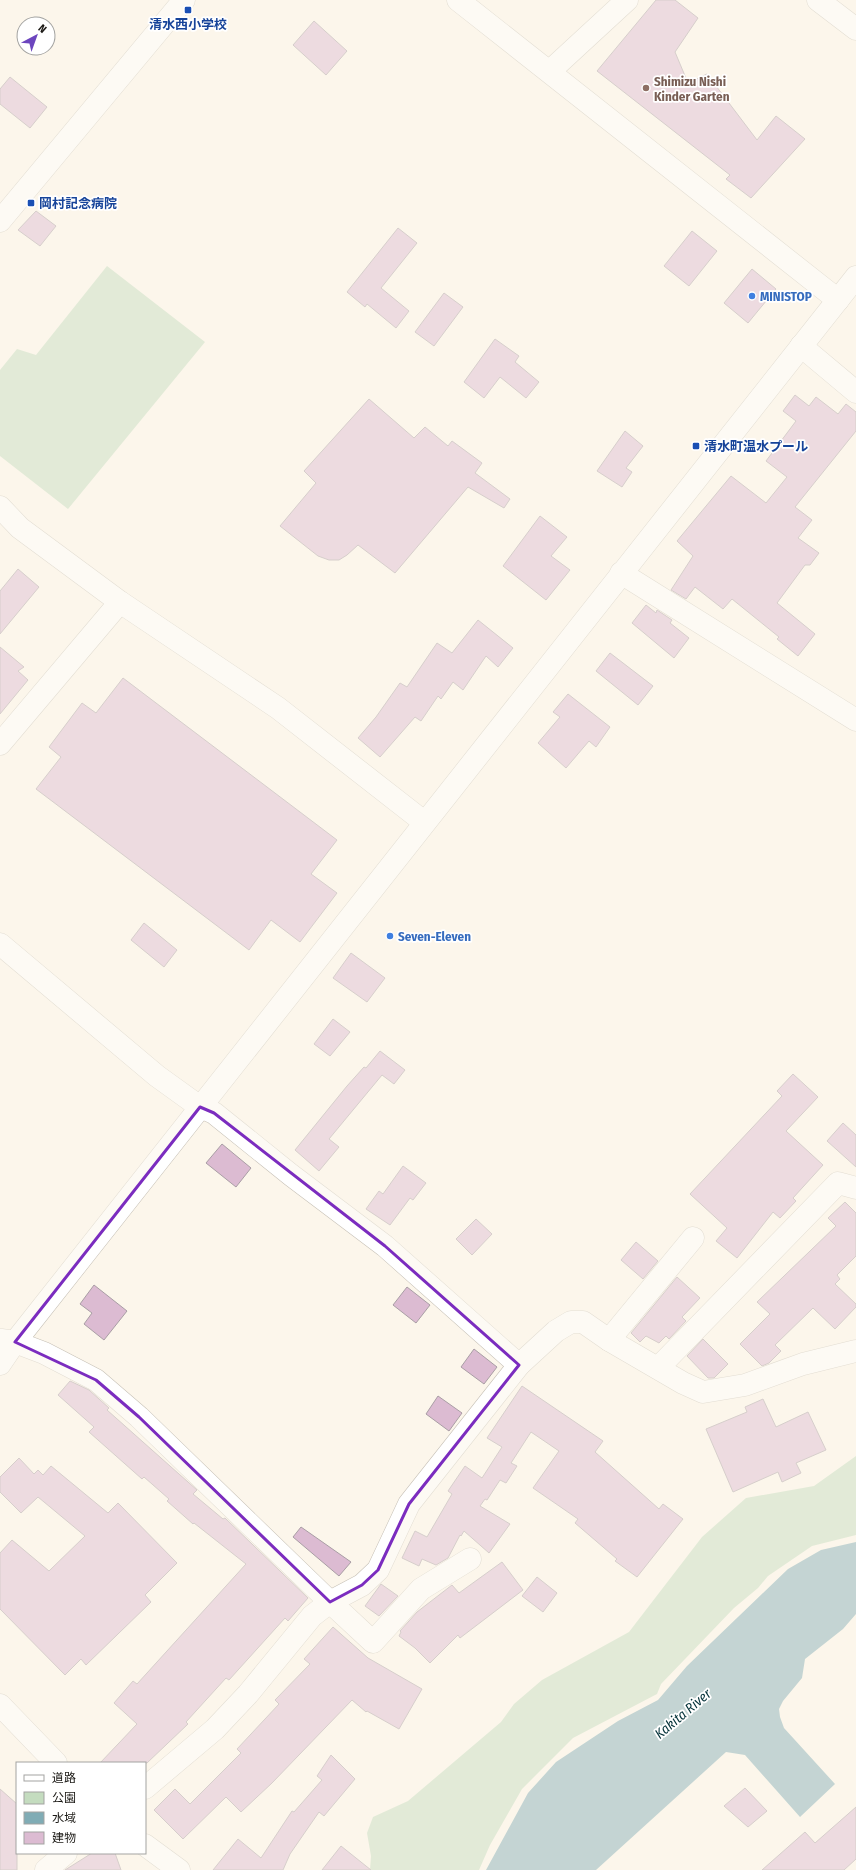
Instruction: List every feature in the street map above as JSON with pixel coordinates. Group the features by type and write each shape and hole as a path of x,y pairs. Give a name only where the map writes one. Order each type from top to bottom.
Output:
{"street":[{"path":"0,221 184,0"},
{"path":"458,0 550,71 838,300"},
{"path":"550,71 627,0"},
{"path":"818,0 856,29"},
{"path":"0,1364 7,1341 200,1107 856,277"},
{"path":"801,346 856,392"},
{"path":"0,507 20,528 120,602 278,708 424,822"},
{"path":"621,573 856,720"},
{"path":"0,744 120,602"},
{"path":"0,944 156,1076 200,1107 214,1113 291,1175 385,1246 519,1365"},
{"path":"658,1368 838,1183 856,1188"},
{"path":"608,1340 693,1238"},
{"path":"146,1787 215,1729 248,1694 312,1616 330,1602 362,1585 378,1570 409,1504 519,1365 556,1331 570,1322 583,1322 608,1340 703,1392 745,1385 803,1364 856,1351"},
{"path":"7,1341 44,1353 96,1380 139,1417 330,1602 374,1642 421,1589 470,1559"},
{"path":"0,1705 55,1762"},
{"path":"146,1846 179,1870"},
{"path":"46,1870 65,1854"}],"highlighted area":[{"path":"200,1107 214,1113 385,1246 519,1365 409,1504 378,1570 362,1585 330,1602 139,1417 96,1380 15,1342"}],"green space":[{"path":"107,266 205,342 68,509 0,456 0,370 17,349 36,355"},
{"path":"856,1456 856,1535 812,1546 768,1576 758,1588 734,1608 661,1684 657,1694 573,1738 522,1789 490,1845 479,1870 370,1870 371,1856 367,1833 373,1817 408,1801 501,1722 514,1704 542,1680 629,1632 702,1537 746,1498 814,1486"}],"water":[{"name":"Kakita River","path":"856,1542 856,1614 843,1629 805,1659 802,1678 783,1701 779,1709 784,1728 835,1784 800,1817 745,1755 726,1752 596,1870 486,1870 528,1793 556,1762 618,1721 658,1700 687,1666 788,1569 821,1550"}],"building":[{"path":"656,0 675,0 698,18 675,52 688,83 707,74 757,140 776,116 805,139 751,198 726,179 730,175 597,71"},
{"path":"314,21 347,51 326,75 293,45"},
{"path":"10,77 47,107 30,128 0,104 0,89"},
{"path":"36,211 56,226 40,246 18,230"},
{"path":"398,228 417,243 381,288 409,311 396,328 367,304 365,307 347,292"},
{"path":"692,231 717,251 689,286 664,266"},
{"path":"752,269 776,289 748,323 724,303"},
{"path":"444,293 463,307 434,346 415,332"},
{"path":"495,339 519,356 515,362 539,382 526,398 500,377 484,398 464,382"},
{"path":"795,395 809,406 816,397 838,414 846,404 856,412 856,431 795,507 812,520 798,538 819,553 810,565 805,565 777,603 815,634 798,656 777,639 779,637 732,599 723,609 695,587 686,599 671,590 693,556 677,541 731,476 766,503 787,477 766,461 796,421 783,411"},
{"path":"369,399 414,438 425,427 448,446 452,441 482,463 475,473 510,499 504,508 468,487 395,573 358,545 339,560 329,560 318,556 280,526 316,483 304,471"},
{"path":"625,431 643,446 626,468 632,472 622,487 597,471"},
{"path":"540,516 567,537 551,556 570,570 546,600 503,566"},
{"path":"18,569 39,587 0,634 0,591"},
{"path":"646,605 656,613 657,610 672,620 670,623 689,638 674,658 632,623"},
{"path":"478,620 513,648 498,667 486,656 463,690 453,682 441,699 438,696 421,721 415,717 380,757 358,738 376,717 400,683 407,687 437,643 452,653"},
{"path":"0,647 24,667 18,671 28,680 0,714"},
{"path":"610,653 653,686 638,705 596,671"},
{"path":"123,678 337,840 311,874 337,893 300,942 271,920 249,950 36,789 61,757 49,747 82,703 96,713"},
{"path":"568,694 610,727 596,747 589,741 566,768 538,743 560,717 553,712"},
{"path":"144,923 177,950 164,967 131,940"},
{"path":"351,953 385,978 367,1002 333,978"},
{"path":"333,1019 350,1032 330,1056 314,1044"},
{"path":"380,1051 405,1070 394,1084 382,1075 329,1139 339,1147 319,1171 295,1150 347,1086 364,1067 366,1068"},
{"path":"793,1074 818,1097 786,1131 823,1165 793,1198 796,1201 780,1218 773,1212 737,1258 716,1241 727,1228 690,1194 782,1096 777,1091"},
{"path":"843,1123 856,1135 856,1167 827,1141"},
{"path":"222,1144 251,1168 236,1187 206,1163"},
{"path":"403,1166 426,1183 413,1200 410,1198 390,1225 366,1209 379,1191 383,1194"},
{"path":"845,1202 856,1213 856,1256 837,1275 840,1279 835,1284 856,1304 856,1307 835,1329 813,1308 775,1345 781,1351 769,1363 762,1366 740,1344 770,1314 757,1302 836,1226 828,1218"},
{"path":"476,1219 492,1234 472,1255 456,1239"},
{"path":"636,1242 658,1261 643,1279 621,1260"},
{"path":"677,1277 700,1298 682,1317 686,1321 669,1339 666,1336 659,1343 646,1336 640,1342 631,1333"},
{"path":"94,1285 127,1311 104,1340 84,1324 92,1313 80,1304"},
{"path":"407,1287 430,1305 416,1323 393,1305"},
{"path":"703,1339 728,1364 714,1378 708,1378 687,1356"},
{"path":"474,1349 497,1367 484,1384 461,1367"},
{"path":"70,1381 89,1390 109,1408 107,1410 197,1490 193,1494 223,1519 225,1518 308,1598 288,1621 285,1618 229,1680 226,1678 186,1722 188,1724 147,1763 101,1762 137,1724 114,1703 133,1681 137,1684 246,1564 194,1523 193,1524 167,1501 169,1499 144,1477 142,1479 89,1432 94,1427 58,1395"},
{"path":"522,1386 603,1441 595,1452 659,1509 663,1504 683,1519 637,1577 615,1561 617,1559 575,1523 578,1519 533,1488 559,1451 531,1432 511,1463 517,1466 506,1483 500,1480 487,1500 485,1499 480,1506 510,1524 489,1553 464,1531 461,1536 460,1535 448,1558 436,1565 422,1559 419,1566 402,1558 415,1531 427,1537 452,1494 448,1491 465,1466 482,1478 502,1447 487,1438"},
{"path":"438,1396 462,1413 449,1431 426,1414"},
{"path":"763,1399 776,1427 808,1412 826,1450 796,1463 801,1473 782,1482 778,1472 733,1492 706,1429 747,1412 745,1407"},
{"path":"19,1458 34,1474 38,1470 43,1475 51,1466 108,1513 118,1503 177,1563 145,1595 151,1602 86,1665 81,1659 65,1675 0,1609 0,1553 12,1540 49,1571 85,1536 38,1497 21,1513 0,1492 0,1477"},
{"path":"301,1527 351,1562 339,1576 293,1537"},
{"path":"502,1562 523,1590 460,1638 458,1635 430,1663 415,1648 399,1636 400,1631 417,1612 452,1585 459,1593"},
{"path":"537,1577 557,1593 543,1612 522,1596"},
{"path":"381,1584 398,1596 379,1616 365,1606"},
{"path":"333,1627 368,1658 422,1689 399,1729 367,1711 366,1712 352,1700 272,1783 241,1812 226,1797 183,1839 154,1810 175,1789 190,1804 241,1753 237,1749 279,1704 275,1700 310,1664 304,1659"},
{"path":"331,1755 355,1779 324,1816 319,1812 290,1854 283,1870 213,1870 238,1839 261,1858 292,1811 294,1812 322,1780 317,1776"},
{"path":"745,1788 767,1811 748,1827 724,1806"},
{"path":"0,1789 16,1803 17,1870 0,1870"},
{"path":"856,1807 856,1859 844,1870 762,1870 805,1832 815,1843"},
{"path":"341,1846 371,1870 322,1870"},
{"path":"90,1854 115,1854 121,1870 65,1870"}],"place":[{"name":"清水西小学校","path":"188,10"},
{"name":"Shimizu Nishi Kinder Garten","path":"646,88"},
{"name":"岡村記念病院","path":"31,203"},
{"name":"MINISTOP","path":"752,296"},
{"name":"清水町温水プール","path":"696,446"},
{"name":"Seven-Eleven","path":"390,936"}]}
